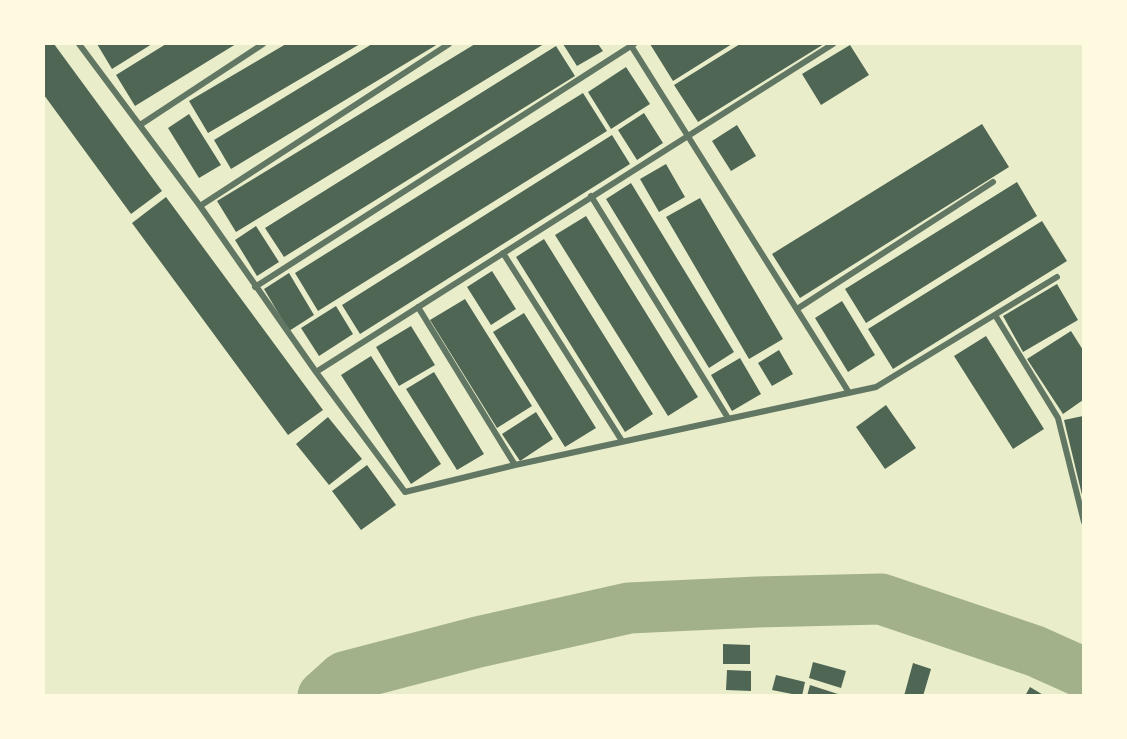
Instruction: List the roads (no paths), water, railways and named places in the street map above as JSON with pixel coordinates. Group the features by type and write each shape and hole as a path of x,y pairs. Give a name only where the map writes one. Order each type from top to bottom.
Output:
{"street":[{"path":"80,44 200,206 255,287 405,492 514,465 848,391 876,387 1057,277"},
{"path":"140,125 263,44"},
{"path":"200,206 449,44"},
{"path":"255,287 632,44 848,391"},
{"path":"316,372 832,44"},
{"path":"797,309 993,182"},
{"path":"591,196 728,418"},
{"path":"503,253 622,441"},
{"path":"418,307 514,465"},
{"path":"995,315 1058,418 1083,522"}],"waterway":[{"path":"323,696 344,677 478,642 629,608 757,602 881,599 1035,651 1084,673"}]}
